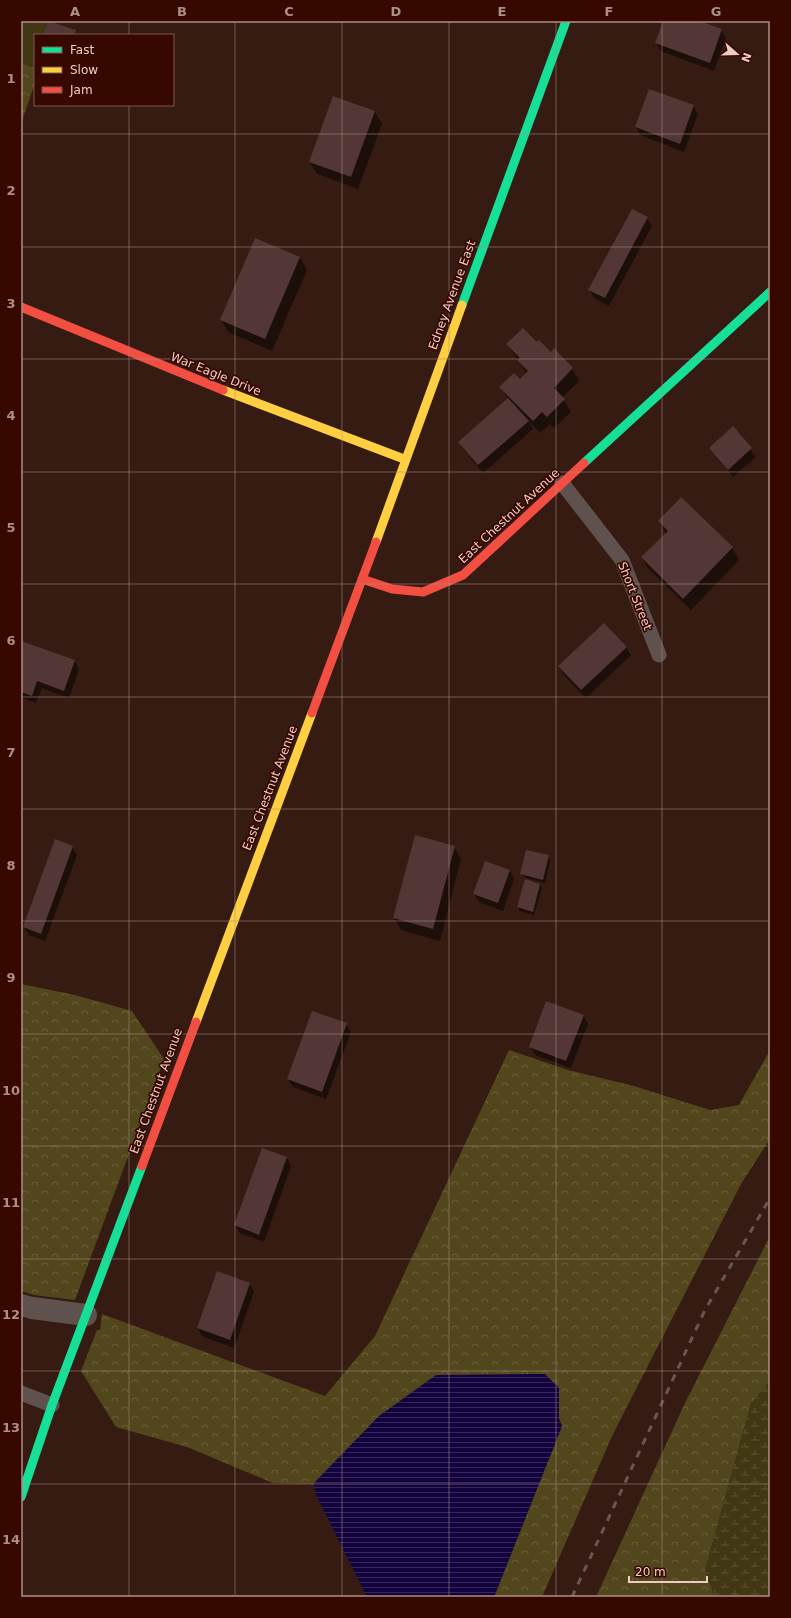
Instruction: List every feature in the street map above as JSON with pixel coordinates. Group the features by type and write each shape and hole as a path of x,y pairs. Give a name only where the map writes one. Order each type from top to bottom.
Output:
{"street":[{"name":"Edney Avenue East","path":"362,579 404,459 566,21"},
{"name":"East Chestnut Avenue","path":"21,1497 52,1405 362,579 392,589 423,592 462,575 770,292"},
{"name":"War Eagle Drive","path":"21,307 283,414 404,459"},
{"path":"21,1305 32,1308 86,1315"}],"lane":[{"name":"Short Street","path":"562,483 622,560 659,655"},
{"path":"21,1393 52,1405"}],"green space":[{"path":"21,21 56,21 51,34 34,34 34,68 21,63"},
{"path":"21,63 34,68 34,86 21,124"},
{"path":"21,984 75,995 132,1011 164,1059 75,1300 34,1295 21,1291"},
{"path":"509,1050 568,1070 634,1086 710,1110 739,1105 770,1050 770,1139 741,1184 613,1434 542,1597 494,1597 562,1426 559,1419 559,1388 379,1416 314,1484 273,1483 187,1447 116,1427 81,1371 97,1330 100,1330 102,1314 325,1396 375,1336"},
{"path":"770,1236 770,1381 751,1404 705,1570 715,1597 596,1597 685,1403"},
{"path":"770,1381 770,1597 715,1597 705,1570 751,1404"}],"shaded area":[{"path":"545,1374 559,1388 559,1419 562,1426 494,1597 367,1597 316,1495 314,1483 379,1416 436,1375"}],"building":[{"path":"48,21 76,30 74,34 43,34"},
{"path":"663,21 699,21 722,29 710,63 655,43"},
{"path":"649,89 694,105 680,144 635,127"},
{"path":"333,96 375,111 351,177 309,162"},
{"path":"632,209 648,217 605,298 588,290"},
{"path":"255,238 300,257 265,339 220,320"},
{"path":"523,328 537,342 539,340 551,352 554,348 573,368 554,388 565,399 547,417 542,412 533,421 499,387 514,373 520,379 528,371 517,360 520,358 506,344"},
{"path":"508,398 529,421 478,465 458,442"},
{"path":"733,426 752,448 728,470 709,448"},
{"path":"681,497 733,547 683,599 641,557 668,531 658,521"},
{"path":"604,623 627,647 581,690 558,666"},
{"path":"21,641 75,660 64,691 37,681 32,696 21,692"},
{"path":"415,835 455,846 433,929 393,918"},
{"path":"55,839 73,846 41,934 23,927"},
{"path":"526,850 549,855 543,880 520,874"},
{"path":"485,861 510,870 498,903 473,894"},
{"path":"525,879 540,884 533,912 517,907"},
{"path":"546,1001 584,1015 566,1061 529,1047"},
{"path":"312,1011 347,1023 322,1092 287,1079"},
{"path":"262,1148 287,1157 259,1235 234,1225"},
{"path":"217,1271 250,1283 230,1340 197,1328"}],"railway":[{"path":"572,1597 705,1310 770,1198"}],"traffic: fast":[{"path":"462,305 566,21"},
{"path":"584,463 770,292"},
{"path":"21,1497 52,1405 142,1166"}],"traffic: slow":[{"path":"376,542 462,305"},
{"path":"223,390 404,459"},
{"path":"196,1022 312,713"}],"traffic: jam":[{"path":"21,307 223,390"},
{"path":"362,579 392,589 423,592 463,575 584,463"},
{"path":"312,713 376,542"},
{"path":"142,1166 196,1022"}]}
